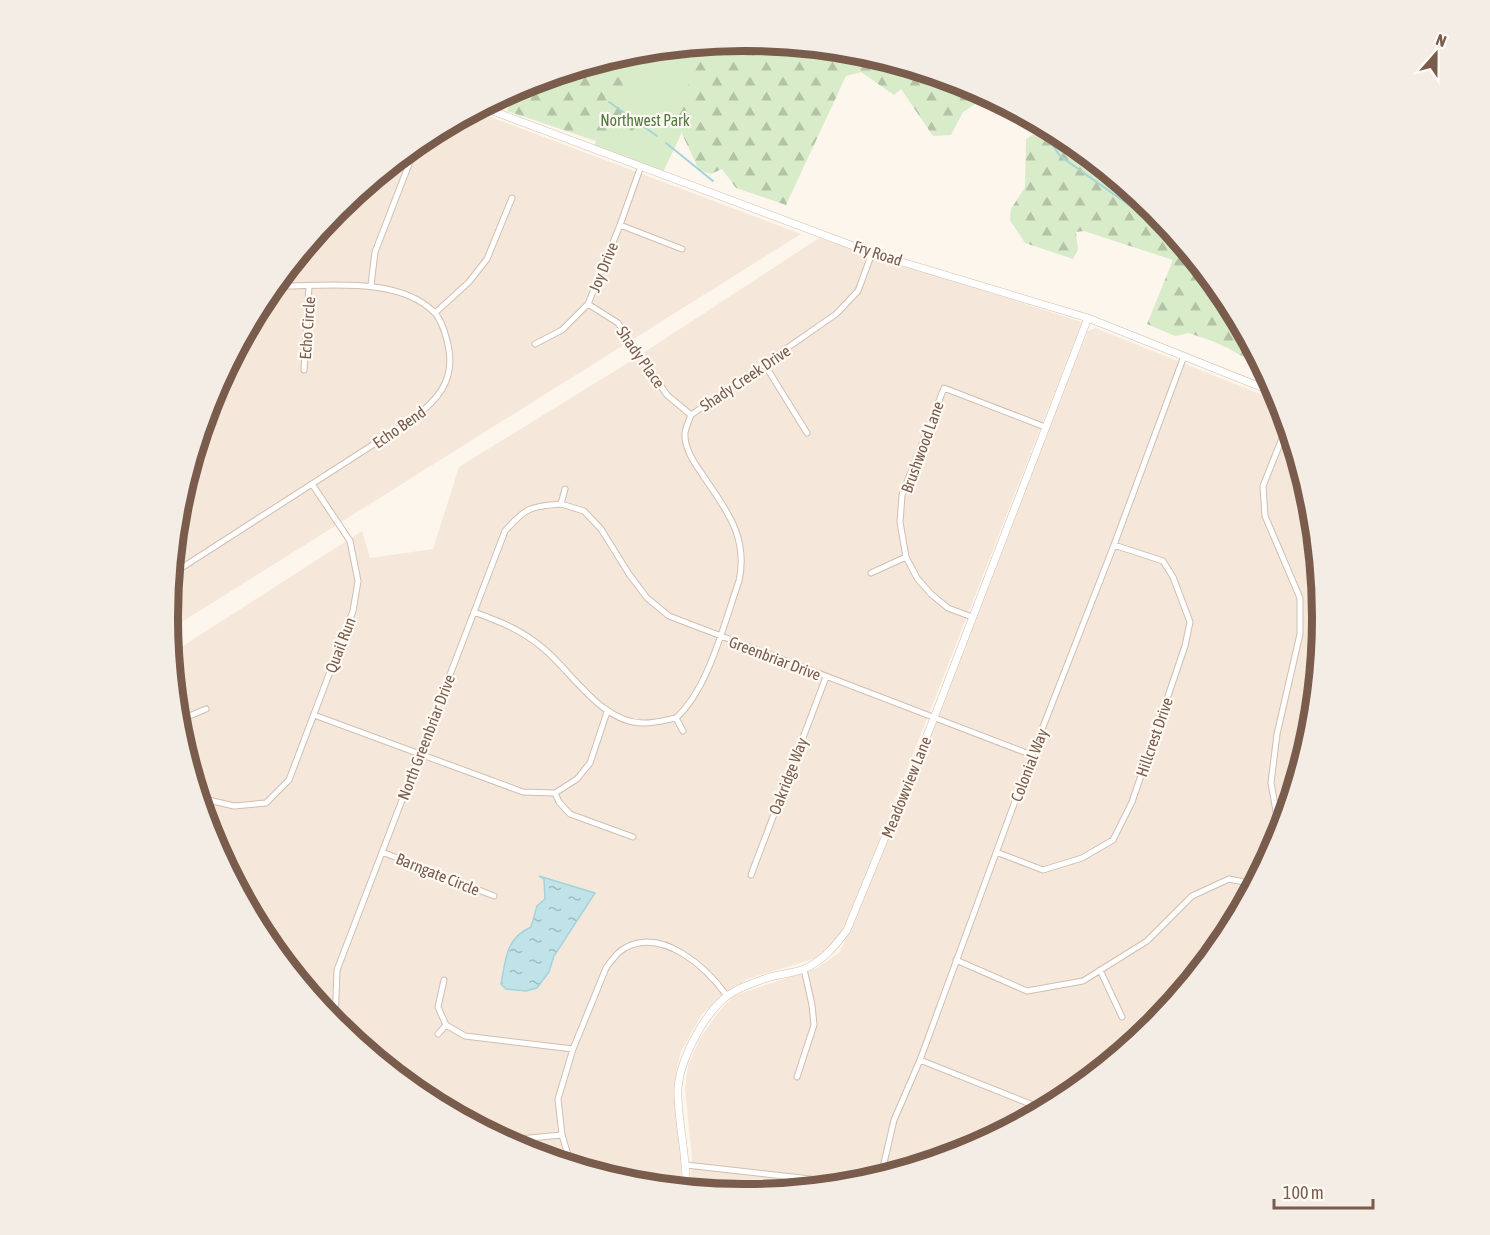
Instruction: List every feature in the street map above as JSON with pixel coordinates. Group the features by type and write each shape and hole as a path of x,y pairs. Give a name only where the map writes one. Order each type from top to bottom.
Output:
{"street":[{"name":"Fry Road","path":"491,110 872,253 1088,318 1262,387"},
{"path":"371,285 375,252 410,160"},
{"name":"Joy Drive","path":"535,344 562,330 588,304 641,166"},
{"path":"286,286 371,285 412,296 435,313 469,282 487,259 512,198"},
{"path":"620,225 682,249"},
{"name":"Shady Creek Drive","path":"676,718 687,708 700,687 720,636 742,567 741,546 735,524 689,454 685,434 691,415 836,314 858,291 872,253"},
{"name":"Echo Circle","path":"304,370 309,286"},
{"name":"Shady Place","path":"588,304 618,323 667,395 691,415"},
{"name":"Echo Bend","path":"181,568 413,419 433,403 445,386 450,361 447,339 435,313"},
{"name":"Meadowview Lane","path":"686,1181 687,1165 678,1096 681,1073 692,1043 707,1019 727,996 757,981 804,969 830,953 847,930 934,718 1088,318"},
{"name":"Colonial Way","path":"883,1167 894,1120 920,1060 1032,755 1114,545 1184,356"},
{"path":"765,365 807,433"},
{"name":"Brushwood Lane","path":"972,617 948,608 917,578 906,557 900,522 902,495 944,388 1045,427"},
{"path":"1276,812 1271,783 1277,734 1300,634 1300,598 1264,516 1263,486 1282,438"},
{"name":"Quail Run","path":"209,800 234,806 266,803 289,780 353,611 358,581 350,542 312,484"},
{"path":"561,504 565,489"},
{"name":"Greenbriar Drive","path":"561,504 584,511 601,529 647,598 669,615 1032,755"},
{"name":"North Greenbriar Drive","path":"335,1008 337,970 505,531 521,513 540,505 561,504"},
{"name":"Hillcrest Drive","path":"996,852 1043,870 1082,858 1113,840 1132,802 1185,646 1190,622 1178,588 1163,561 1114,545"},
{"path":"871,573 906,557"},
{"path":"474,612 518,628 544,648 607,712 624,720 642,723 676,718 683,731"},
{"name":"Oakridge Way","path":"751,874 826,677"},
{"path":"187,717 207,709"},
{"path":"314,715 523,792 555,793 577,779 590,763 607,712"},
{"path":"555,793 559,802 570,814 633,837"},
{"name":"Barngate Circle","path":"382,852 494,896"},
{"path":"956,960 1027,991 1083,981 1147,941 1192,896 1229,879 1246,882"},
{"path":"568,1156 562,1135 558,1098 573,1049 606,968 614,957 626,947 648,942 662,944 676,950 703,969 727,996"},
{"path":"797,1077 814,1025 804,969"},
{"path":"1100,970 1122,1017"},
{"path":"444,980 438,1007 446,1025 465,1036 573,1049"},
{"path":"438,1034 446,1025"},
{"path":"920,1060 1033,1105"},
{"path":"523,1139 562,1135"},
{"path":"687,1165 814,1179"}],"shaded area":[{"path":"484,114 801,234 178,624 183,544 198,471 222,401 254,334 296,273 344,217 400,168 430,146"},
{"path":"819,238 1082,322 849,918 833,945 817,958 747,979 729,992 702,1014 681,1051 676,1072 681,1180 598,1165 528,1141 494,1126 430,1089 400,1067 344,1018 319,991 274,932 237,868 209,800 198,764 189,728 180,655 180,648 362,531 370,558 433,549 459,467 631,361"},
{"path":"1095,328 1266,396 1281,435 1301,507 1307,544 1312,618 1310,655 1301,728 1292,764 1281,800 1253,868 1216,932 1171,991 1146,1018 1090,1067 1060,1089 996,1126 927,1154 856,1173 782,1183 691,1181 692,1158 685,1089 688,1066 699,1040 733,996 817,968 840,952 1088,331"}],"green space":[{"name":"Northwest Park","path":"731,51 700,83 679,139 662,174 593,149 625,64 671,56"},
{"path":"782,52 856,62 892,70 979,102 963,112 951,135 933,136 901,89 894,95 861,72 846,76 786,205 736,188 722,169 711,174 699,170 676,121 702,53"},
{"path":"629,63 631,77 621,101 642,117 630,135 614,131 596,141 507,111 511,102 528,94 598,70"},
{"path":"1037,132 1060,146 1090,168 1146,217 1171,244 1216,303 1250,361 1212,341 1189,333 1175,336 1147,324 1173,260 1084,231 1076,232 1078,250 1073,259 1025,243 1010,220 1011,209 1025,187 1026,139"}],"water":[{"path":"539,876 595,893 554,956 549,972 537,988 526,991 506,989 501,984 511,944 516,937 531,927 537,906 545,899 544,879"}],"waterway":[{"path":"609,102 657,136"},
{"path":"1049,139 1060,156 1138,210"},
{"path":"666,143 713,181"}]}
